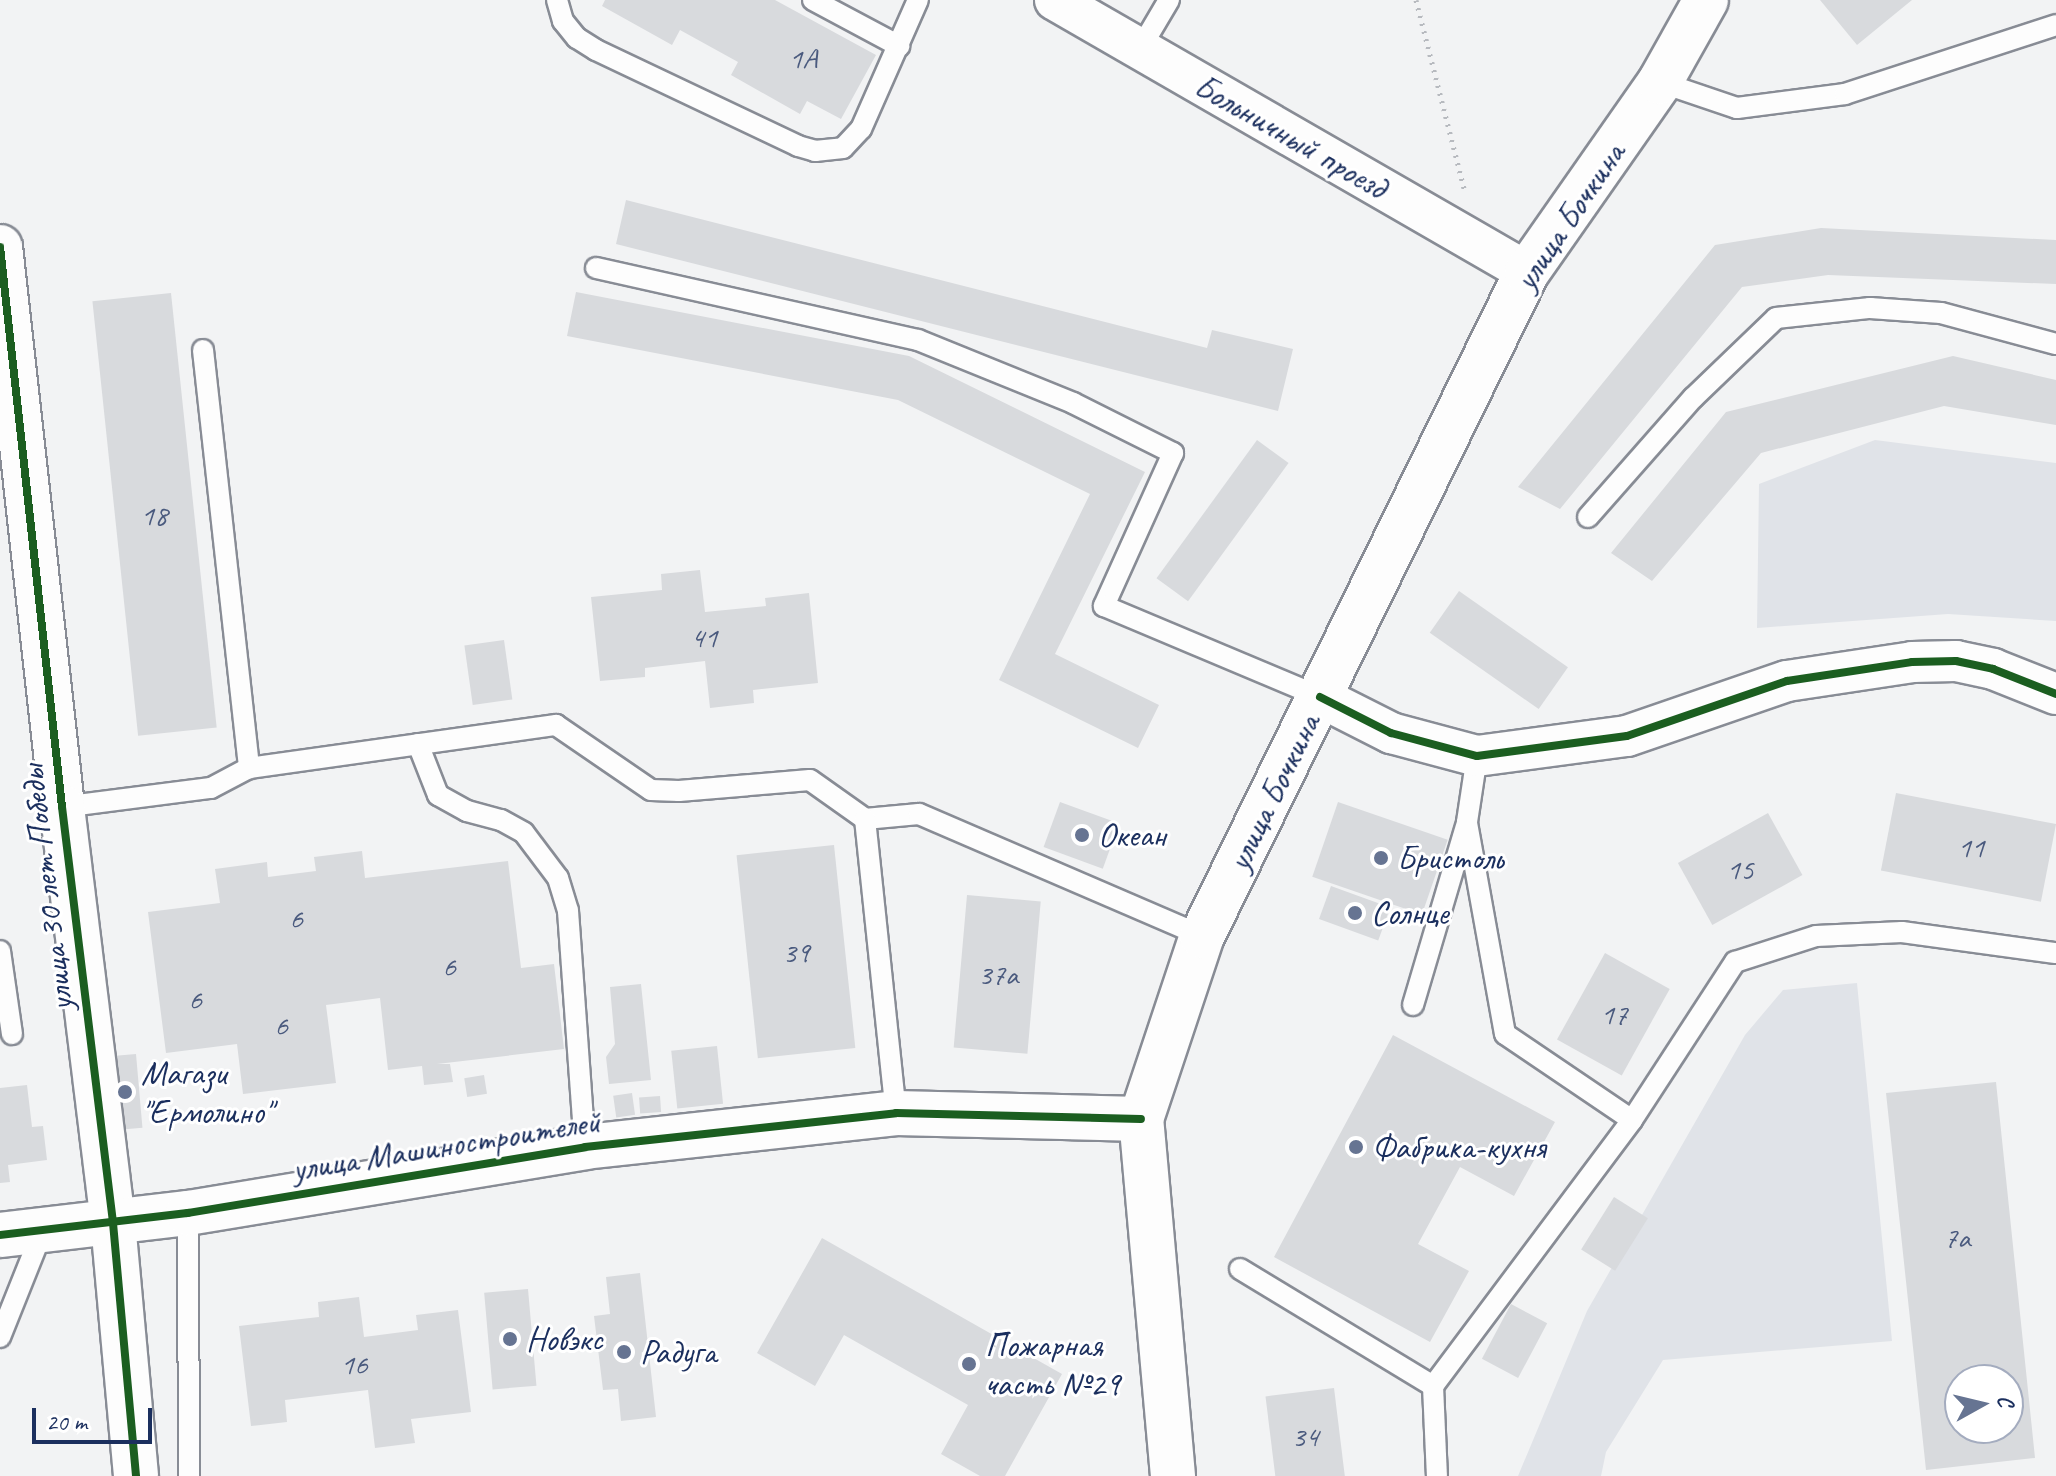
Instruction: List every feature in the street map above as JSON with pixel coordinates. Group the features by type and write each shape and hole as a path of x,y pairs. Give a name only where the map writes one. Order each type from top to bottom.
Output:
{"street":[{"name":"Больничный проезд","path":"1055,0 1527,272"},
{"name":"улица Бочкина","path":"1173,1476 1141,1119 1202,936 1527,272 1660,82 1706,0"},
{"name":"улица 30 лет Победы","path":"0,247 62,807 113,1223 136,1476"},
{"path":"1320,697 1391,733 1477,756 1627,736 1787,681 1912,662 1956,661 1993,669 2056,694"},
{"name":"улица Машиностроителей","path":"21,1234 188,1213 585,1147 896,1113 1141,1119"}],"lane":[{"path":"557,0 563,21 577,38 596,50 798,146 815,151 843,148 861,129 918,0"},
{"path":"813,0 899,46"},
{"path":"1140,49 1169,0"},
{"path":"1660,82 1737,108 1845,94 2056,25"},
{"path":"596,268 918,340 1073,403 1173,453 1104,606 1320,697"},
{"path":"1588,517 1693,398 1776,318 1870,308 1941,313 2056,344"},
{"path":"203,350 249,768"},
{"path":"62,807 211,788 249,768 556,725 651,790 679,791 810,780 865,819 919,814 1202,936"},
{"path":"418,744 438,795 467,811 501,820 524,833 558,878 568,911 585,1147"},
{"path":"1413,1005 1467,822 1477,756"},
{"path":"865,819 896,1113"},
{"path":"1467,822 1505,1034 1632,1120"},
{"path":"1437,1476 1433,1386 1632,1120 1735,962 1816,936 1902,932 2056,953"},
{"path":"0,951 12,1034"},
{"path":"188,1213 189,1476"},
{"path":"0,1337 21,1234"},
{"path":"1240,1269 1433,1386"}],"path":[{"path":"1416,0 1478,244"}],"shaded area":[{"path":"1875,440 2056,463 2056,621 1948,614 1757,628 1759,484"},
{"path":"1857,983 1892,1341 1663,1360 1606,1452 1601,1476 1518,1476 1587,1311 1745,1035 1783,990"}],"building":[{"path":"605,0 775,0 876,55 841,119 807,101 800,114 731,75 738,62 680,30 672,45 602,6"},
{"path":"1820,0 1912,0 1857,45"},
{"path":"626,200 1207,348 1212,330 1293,349 1278,411 616,244"},
{"path":"1821,228 2056,240 2056,284 1828,275 1742,287 1560,509 1518,487 1715,245"},
{"path":"576,292 909,356 1145,472 1055,654 1159,705 1138,748 999,680 1090,494 898,400 567,336"},
{"path":"171,293 217,728 138,736 92,301"},
{"path":"1953,356 2056,380 2056,425 1944,406 1761,453 1652,581 1611,553 1726,412"},
{"path":"1257,440 1289,463 1188,601 1156,578"},
{"path":"700,570 705,612 766,606 765,598 809,593 818,683 753,690 754,703 710,708 705,661 645,668 645,677 600,681 591,597 662,590 661,574"},
{"path":"1459,591 1568,667 1539,709 1430,633"},
{"path":"504,640 512,699 473,705 464,646"},
{"path":"1896,793 2056,824 2041,902 1881,871"},
{"name":"Океан","path":"1060,802 1119,824 1103,869 1044,847"},
{"name":"Бристоль","path":"1338,802 1448,840 1422,914 1312,877"},
{"path":"1768,813 1802,875 1712,925 1678,863"},
{"path":"834,845 855,1048 758,1058 737,855"},
{"path":"362,851 365,878 508,861 521,968 554,964 564,1049 437,1064 450,1064 453,1082 424,1085 422,1066 388,1070 380,998 326,1005 336,1083 243,1094 237,1044 166,1053 148,912 220,903 215,869 267,862 268,877 316,871 314,857"},
{"name":"Солнце","path":"1331,886 1390,908 1378,940 1319,919"},
{"path":"967,895 1041,901 1027,1054 954,1047"},
{"path":"1605,953 1670,989 1622,1075 1557,1040"},
{"path":"641,984 651,1080 609,1084 606,1057 615,1044 610,987"},
{"path":"1393,1035 1555,1122 1514,1196 1460,1167 1418,1244 1469,1271 1430,1342 1274,1257"},
{"path":"717,1046 723,1104 677,1108 671,1051"},
{"name":"Магази \"Ермолино\"","path":"136,1054 142,1128 114,1130 107,1057"},
{"path":"484,1075 487,1094 467,1097 464,1078"},
{"path":"1996,1082 2035,1458 1926,1470 1886,1093"},
{"path":"27,1085 32,1127 43,1126 47,1160 8,1165 10,1182 0,1183 0,1088"},
{"path":"632,1093 635,1115 616,1117 613,1096"},
{"path":"660,1096 661,1112 640,1113 639,1097"},
{"path":"1614,1197 1648,1218 1615,1271 1581,1250"},
{"name":"Пожарная часть №29","path":"822,1238 1062,1374 1005,1476 980,1476 941,1454 968,1405 844,1335 815,1386 757,1353"},
{"name":"Радуга","path":"640,1273 656,1417 621,1421 618,1389 603,1390 594,1316 610,1314 606,1277"},
{"name":"Новэкс","path":"528,1289 536,1386 493,1389 484,1293"},
{"path":"359,1297 364,1337 418,1330 416,1315 458,1310 471,1412 411,1419 415,1443 375,1448 368,1390 285,1400 287,1422 251,1426 239,1326 319,1317 318,1302"},
{"path":"1511,1304 1547,1323 1518,1378 1482,1359"},
{"path":"1334,1388 1345,1476 1275,1476 1266,1396"}],"cycle path":[{"path":"0,247 62,807 113,1223 136,1476"},
{"path":"1320,697 1391,733 1477,756 1627,736 1787,681 1912,662 1956,661 1993,669 2056,694"},
{"path":"0,1235 188,1213 585,1147 896,1113 1141,1119"}],"place":[{"name":"Океан","path":"1082,835"},
{"name":"Бристоль","path":"1381,858"},
{"name":"Солнце","path":"1355,913"},
{"name":"Магази \"Ермолино\"","path":"125,1092"},
{"name":"Фабрика-кухня","path":"1356,1147"},
{"name":"Новэкс","path":"510,1339"},
{"name":"Радуга","path":"624,1352"},
{"name":"Пожарная часть №29","path":"969,1364"}]}
